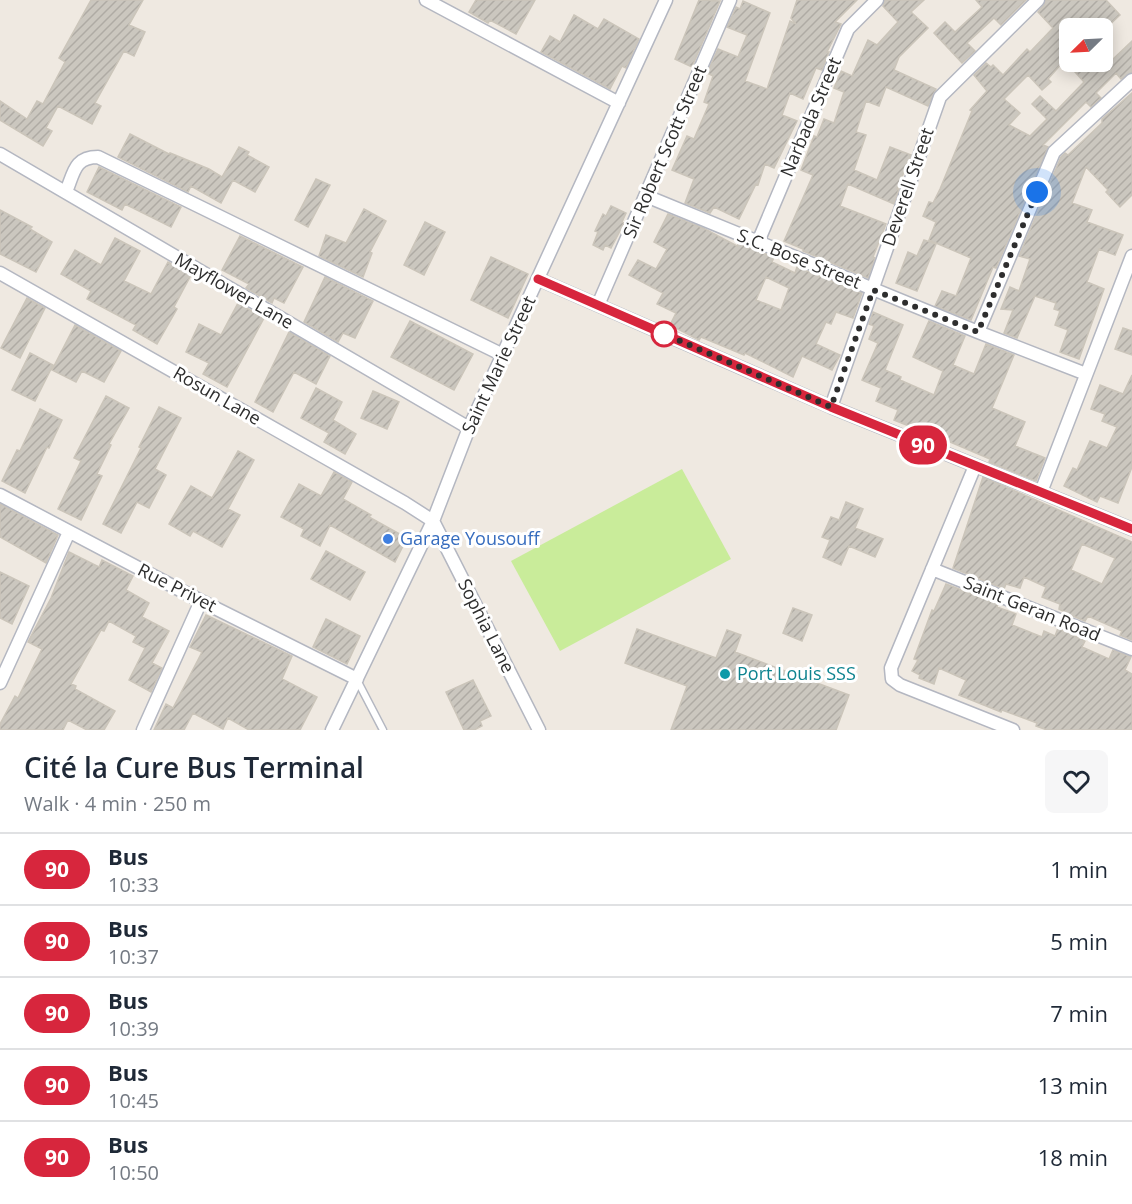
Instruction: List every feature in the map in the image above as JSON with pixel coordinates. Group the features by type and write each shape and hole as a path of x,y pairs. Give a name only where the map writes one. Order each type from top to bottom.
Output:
{"street":[{"path":"426,0 619,103"},
{"name":"Saint Marie Street","path":"332,730 433,521 469,428 666,0"},
{"name":"Sir Robert Scott Street","path":"598,305 730,0"},
{"name":"Narbada Street","path":"758,242 848,29 877,0"},
{"name":"Deverell Street","path":"831,407 940,97 1038,0"},
{"path":"978,332 1054,152 1132,80"},
{"name":"Mayflower Lane","path":"0,154 469,428"},
{"path":"66,192 79,161 87,157 98,157 503,355"},
{"name":"S.C. Bose Street","path":"646,196 873,290 1086,374"},
{"path":"1041,492 1132,256"},
{"name":"Rosun Lane","path":"0,273 433,521"},
{"path":"538,279 831,407 1132,529"},
{"path":"975,466 891,668 892,679 900,685 1013,730"},
{"name":"Rue Privet","path":"0,495 201,601 357,679"},
{"name":"Sophia Lane","path":"433,521 539,730"},
{"path":"0,683 69,532"},
{"name":"Saint Geran Road","path":"932,569 1132,649"},
{"path":"143,730 201,601"}],"lane":[{"path":"357,679 383,730"}],"green space":[{"path":"682,469 731,559 560,651 511,561"}],"building":[{"path":"91,0 143,0 129,25 145,32 134,56 124,51 95,103 101,106 92,124 58,106 46,128 52,131 43,146 0,120 0,101 27,119 37,101 43,104 65,62 59,58"},
{"path":"476,0 535,0 516,34 490,20 488,23 469,12"},
{"path":"699,0 720,1 692,67 675,59"},
{"path":"797,0 857,0 835,22 841,24 827,52 829,52 822,70 816,68 803,99 790,93 782,115 797,121 774,168 765,164 758,185 756,184 739,219 714,207 710,213 685,203 694,179 672,170 687,136 694,139 709,104 704,102 713,76 707,73 718,49 738,57 747,35 727,27 736,7 740,9 743,1 770,13 745,81 767,89 790,21 796,24 791,18"},
{"path":"885,0 924,0 911,12 928,28 899,57 894,70 936,89 928,106 886,87 879,106 866,101 856,132 866,135 854,170 877,180 890,147 911,155 897,189 899,189 894,204 848,184 840,206 886,224 873,257 875,258 868,278 784,241 813,175 801,170 814,136 817,137 824,119 834,123 844,92 834,88 841,71 852,76 868,40 877,45 898,22 883,6"},
{"path":"976,0 1026,0 1001,25 994,18 967,43 975,51 962,63 934,33 945,22 955,32 982,7"},
{"path":"1046,0 1106,0 1120,15 1113,22 1113,18 1059,18 1059,66 1048,79 1051,82 1042,90 1028,75 1004,99 1020,113 1009,125 1030,136 1047,119 1032,104 1040,96 1056,111 1084,82 1075,72 1113,72 1113,59 1132,41 1132,72 1121,79 1116,73 1096,93 1101,98 1091,107 1086,102 1043,145 1048,147 971,320 935,306 942,291 956,296 971,258 929,240 936,222 923,216 929,202 933,203 940,189 972,111 970,110 987,91 974,75 986,63 991,67 993,65 1003,75 1027,49 1030,52 1053,28 1038,12"},
{"path":"574,15 598,29 604,19 639,39 626,68 622,66 610,89 541,52 550,36 560,42"},
{"path":"1132,93 1132,195 1120,207 1106,192 1108,190 1086,167 1072,203 1092,210 1087,222 1123,235 1115,255 1099,249 1087,282 1104,289 1079,359 1060,352 1068,330 1055,325 1060,311 1054,309 1056,303 1035,296 1017,338 1004,333 1013,310 1001,309 1010,287 1019,291 1030,259 1019,256 1061,157 1065,153 1068,155 1102,123 1102,119"},
{"path":"130,134 222,177 239,147 249,152 247,155 269,167 255,192 233,180 221,203 191,186 188,192 118,157"},
{"path":"99,167 181,207 171,227 125,204 122,210 87,192"},
{"path":"316,179 330,185 308,227 295,220"},
{"path":"611,206 626,213 622,222 624,223 611,248 605,245 603,250 593,245 598,232 595,231 603,214 606,216"},
{"path":"364,209 386,221 370,252 372,253 363,277 319,256 326,235 346,243"},
{"path":"0,210 32,227 30,229 52,242 36,272 0,254"},
{"path":"668,214 703,228 737,246 739,243 774,257 772,262 795,273 797,267 862,293 853,318 836,312 831,324 826,322 816,344 840,355 832,370 802,356 793,377 745,353 744,355 701,337 699,340 670,325 676,313 657,304 663,293 629,275 638,260 656,269 667,249 654,242","holes":["766,277 789,288 781,310 756,300"]},
{"path":"425,222 445,232 424,275 404,265"},
{"path":"240,236 303,267 284,303 274,298 272,303 246,288 249,284 222,270"},
{"path":"115,238 140,251 124,281 151,294 168,262 191,275 174,307 177,309 157,344 133,330 136,325 87,299 91,291 61,274 75,250 101,265"},
{"path":"924,240 936,244 917,291 896,283 908,252 917,256"},
{"path":"491,257 528,274 508,318 471,300"},
{"path":"325,277 373,301 355,338 343,333 338,342 304,322"},
{"path":"27,298 45,308 20,358 1,348"},
{"path":"238,303 264,318 227,387 203,374 209,363 186,352 199,324 221,335"},
{"path":"873,312 903,325 885,370 901,377 900,380 934,395 943,371 913,357 929,321 965,336 953,365 974,374 986,344 1014,355 992,408 1025,422 1015,446 1045,458 1036,481 989,462 990,459 929,433 928,436 913,431 914,428 894,420 898,410 876,401 881,388 862,380 878,343 869,339 874,326 869,324"},
{"path":"410,321 473,354 454,390 391,357"},
{"path":"75,325 121,351 104,382 82,371 76,382 52,370"},
{"path":"1123,328 1132,331 1132,355 1115,349"},
{"path":"289,332 330,356 316,384 294,372 273,412 255,402"},
{"path":"30,353 53,365 35,401 12,390"},
{"path":"1132,375 1132,467 1118,503 1100,496 1097,502 1064,486 1073,468 1077,470 1090,441 1107,448 1117,427 1102,421 1105,414 1091,409 1100,385 1123,394"},
{"path":"316,388 342,402 333,420 356,434 345,454 324,442 329,433 301,418"},
{"path":"373,391 399,402 387,429 361,418"},
{"path":"106,396 129,408 109,444 111,445 97,474 102,476 81,520 58,509 81,461 74,458"},
{"path":"159,407 181,418 155,469 166,475 149,508 137,502 121,533 103,524"},
{"path":"40,409 62,420 25,493 2,481 17,450 20,451"},
{"path":"238,451 254,460 228,509 240,515 222,547 193,531 190,536 169,524 191,486 212,498"},
{"path":"334,472 352,482 343,499 371,515 369,517 407,538 395,562 330,525 320,546 301,536 304,529 281,517 299,484 321,496"},
{"path":"983,477 1132,542 1132,640 1120,635 1122,631 1088,616 1085,621 1065,613 1059,609 1060,604 1042,597 1046,587 1024,577 1020,588 1006,584 1004,589 953,568","holes":["1082,544 1115,558 1102,584 1071,570"]},
{"path":"846,502 863,509 855,528 883,539 875,557 849,546 841,565 823,557 830,540 822,537 831,517 839,520"},
{"path":"0,504 58,535 46,563 0,537"},
{"path":"326,551 365,572 350,600 311,579"},
{"path":"69,552 99,567 102,560 133,576 126,590 149,603 142,617 169,631 152,663 162,668 151,692 129,680 145,648 133,642 136,636 109,621 104,631 101,630 71,684 76,686 75,689 115,711 104,730 87,730 68,720 63,730 0,730 0,724 15,696 18,698 42,649 28,642 51,598"},
{"path":"0,572 29,586 12,624 0,618"},
{"path":"946,584 998,604 997,607 1016,614 1012,625 1042,637 1044,631 1055,636 1058,628 1085,641 1082,647 1109,659 1113,650 1131,657 1125,670 1132,674 1132,730 1047,730 1036,726 1037,723 1002,710 1001,712 959,695 966,680 939,668 934,684 919,678 920,675 912,671 918,660 914,659 932,610 934,611"},
{"path":"793,608 812,615 802,641 783,633"},
{"path":"206,615 292,656 282,679 317,697 300,730 249,730 228,718 223,729 193,713 184,730 154,730 166,704 173,708 202,652 190,647"},
{"path":"326,619 360,636 347,664 313,647"},
{"name":"Port Louis SSS","path":"637,629 716,658 727,630 741,635 735,652 849,695 836,730 671,730 687,686 625,663"},
{"path":"473,680 491,716 480,721 482,726 474,730 464,730 446,692"}],"bus line":[{"name":"90","path":"538,279 831,407 1132,529"}],"place":[{"name":"Garage Yousouff","path":"388,539"},
{"name":"Port Louis SSS","path":"725,674"}],"route":[{"path":"664,334 662,333 831,407 873,290 978,332 1037,192"}]}
